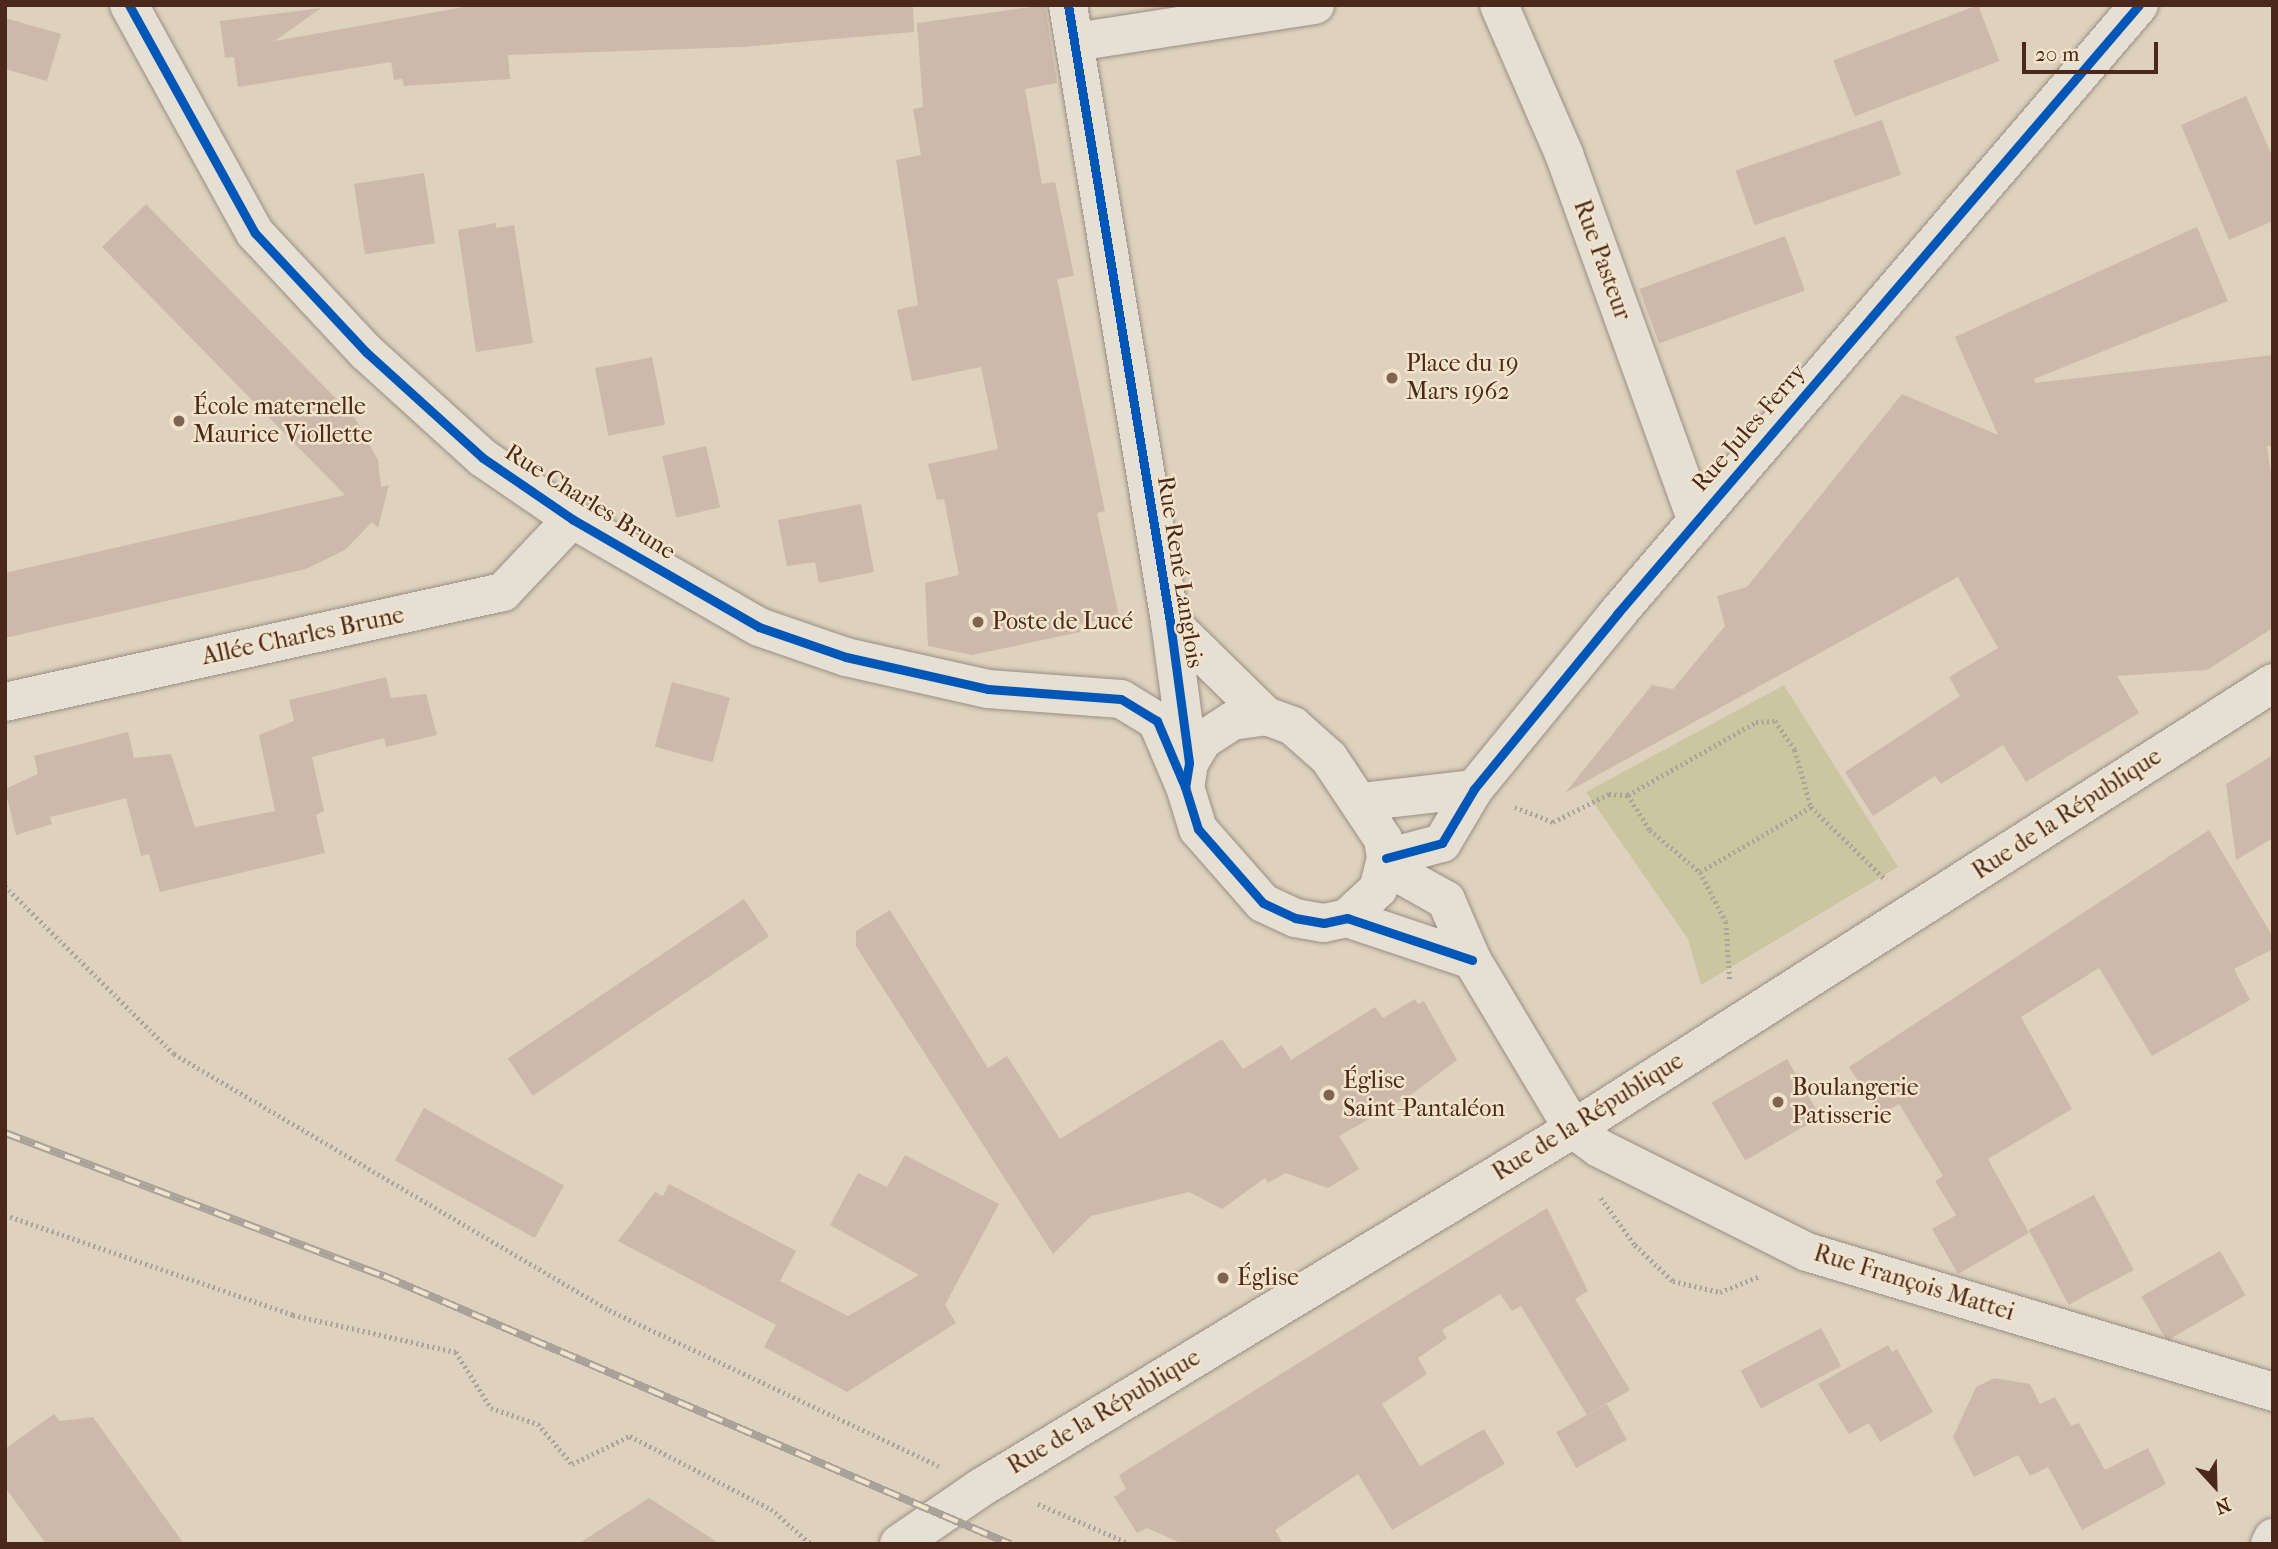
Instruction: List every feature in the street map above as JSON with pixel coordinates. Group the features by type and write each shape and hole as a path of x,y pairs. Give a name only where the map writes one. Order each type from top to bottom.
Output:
{"street":[{"name":"Rue Charles Brune","path":"129,5 255,233 376,361 483,458 572,519 759,627 846,657 988,689 1121,699 1157,721 1187,775"},
{"path":"1072,23 1315,5"},
{"name":"Rue Pasteur","path":"1499,5 1564,154 1696,519"},
{"name":"Rue Jules Ferry","path":"1385,862 1442,843 1481,780 1696,519 2139,5"},
{"name":"Rue René Langlois","path":"1072,23 1170,622 1187,775 1198,829 1263,903 1295,918 1324,923 1347,918 1472,960"},
{"name":"Allée Charles Brune","path":"5,702 503,592 572,519"},
{"name":"Rue René Langlois","path":"1170,622 1266,716 1293,726 1329,758 1383,839 1385,862"},
{"name":"Rue de la République","path":"899,1544 982,1487 1573,1129 2273,683"},
{"path":"1187,775 1203,740 1233,721 1266,716"},
{"path":"1361,803 1481,780"},
{"path":"1347,918 1378,889 1385,862 1446,900 1472,960 1573,1129"},
{"name":"Rue François Mattei","path":"1573,1129 1599,1148 1807,1252 2273,1392"},
{"path":"2270,1544 2273,1538"}],"path":[{"path":"1481,780 1514,807 1553,822 1609,794 1628,795 1756,722 1775,721 1795,750 1811,807 1917,910"},
{"path":"1628,795 1650,830 1700,872 1726,922 1732,1027"},
{"path":"1700,872 1811,807"},
{"path":"5,886 174,1054 609,1310 982,1487 1023,1498 1131,1544"},
{"path":"1573,1129 1592,1188 1635,1245 1672,1281 1720,1292 1807,1252"},
{"path":"5,1214 293,1315 456,1352 491,1408 538,1423 572,1464 630,1436 771,1509 811,1544"}],"shaded area":[{"path":"1784,685 1898,867 1701,985 1688,939 1586,792"}],"building":[{"path":"475,5 913,5 914,32 742,47 508,55 510,79 404,86 402,79 394,80 391,62 238,87 234,57 225,58 220,21 321,8 275,41"},
{"path":"1045,5 1057,83 1025,89 1042,184 1055,182 1074,276 1057,279 1105,511 1097,513 1119,616 1079,624 1080,632 972,655 928,646 925,583 959,575 944,499 937,500 928,464 998,449 981,367 912,381 897,310 918,305 896,160 921,155 913,109 923,107 917,23"},
{"path":"1978,5 2000,61 1855,117 1833,61"},
{"path":"5,18 61,34 47,81 5,69"},
{"path":"2246,96 2273,158 2273,221 2229,240 2181,125"},
{"path":"1882,120 1901,175 1754,225 1735,170"},
{"path":"424,173 435,243 365,254 354,184"},
{"path":"146,204 355,418 378,460 381,487 389,485 378,528 372,522 345,550 306,569 5,638 5,573 345,495 102,247"},
{"path":"496,223 496,228 514,225 533,343 476,352 458,230"},
{"path":"2197,227 2228,301 2034,379 2035,383 2273,355 2273,446 2267,446 2273,490 2273,628 2207,670 2117,676 2139,713 2026,782 2003,745 1941,784 1935,776 1873,816 1845,772 1960,696 1949,677 1998,648 1958,577 1565,793 1652,685 1673,689 1725,626 1717,596 1747,587 1902,394 1998,435 1955,337"},
{"path":"1785,236 1805,291 1659,344 1639,289"},
{"path":"652,357 665,425 608,436 595,368"},
{"path":"706,446 720,507 676,518 662,456"},
{"path":"861,504 874,572 819,583 815,562 787,566 778,520"},
{"path":"386,677 391,698 426,694 437,735 386,747 384,738 312,757 324,811 316,815 325,853 160,892 149,854 141,856 126,798 50,817 52,824 16,835 5,789 38,774 34,756 128,732 134,758 171,754 195,827 275,811 259,735 294,721 289,700"},
{"path":"672,682 730,698 713,762 655,747"},
{"path":"2273,755 2273,838 2236,860 2226,784"},
{"path":"2209,830 2273,937 2273,949 2234,969 2250,1000 2152,1056 2099,968 2021,1017 2072,1109 1988,1159 2029,1233 1958,1274 1932,1229 1956,1215 1935,1181 1943,1176 1899,1104 1880,1115 1849,1067"},
{"path":"744,899 769,936 533,1096 508,1058"},
{"path":"890,910 988,1068 1007,1056 1060,1139 1222,1039 1243,1069 1282,1045 1291,1060 1375,1007 1383,1018 1415,999 1418,1004 1424,1001 1457,1060 1408,1097 1339,1136 1359,1169 1328,1188 1285,1173 1268,1183 1265,1178 1222,1209 1189,1192 1091,1216 1053,1254 856,946 856,931"},
{"path":"1787,1059 1820,1117 1745,1161 1712,1102"},
{"path":"424,1108 564,1186 535,1238 395,1160"},
{"path":"905,1155 999,1204 945,1305 956,1323 847,1392 764,1347 776,1325 618,1241 655,1192 663,1196 669,1184 796,1251 780,1281 848,1316 919,1275 830,1225 858,1173 887,1187"},
{"path":"2094,1195 2134,1270 2069,1305 2029,1230"},
{"path":"1547,1208 1588,1291 1575,1299 1630,1390 1587,1415 1521,1306 1512,1311 1500,1294 1442,1330 1447,1338 1418,1358 1427,1374 1382,1404 1420,1466 1484,1429 1505,1464 1392,1530 1358,1474 1275,1530 1283,1544 1183,1544 1147,1528 1137,1533 1114,1497 1126,1489 1119,1475"},
{"path":"2220,1251 2246,1295 2167,1341 2141,1296"},
{"path":"1821,1328 1841,1366 1761,1409 1741,1371"},
{"path":"1888,1345 1892,1352 1897,1349 1933,1412 1880,1442 1869,1423 1849,1434 1818,1384"},
{"path":"1994,1378 2030,1384 2040,1404 2055,1397 2071,1426 2079,1423 2105,1470 2148,1448 2166,1484 2082,1530 2048,1467 2030,1476 2018,1455 1974,1477 1953,1437 1976,1387"},
{"path":"1607,1404 1627,1440 1576,1468 1556,1432"},
{"path":"54,1414 60,1421 93,1417 184,1544 46,1544 5,1487 6,1448"},
{"path":"649,1498 720,1544 578,1544"}],"railway":[{"path":"5,1133 384,1276 1010,1544"}],"cycle path":[{"path":"129,5 255,233 366,352 483,458 572,519 759,627 846,657 988,689 1121,699 1157,721 1185,787"},
{"path":"1068,5 1170,622 1189,763 1185,787 1198,829 1263,903 1295,918 1324,923 1347,918 1472,960"},
{"path":"1386,858 1442,843 1474,789 1617,614 2139,5"}],"place":[{"name":"Place du 19 Mars 1962","path":"1392,378"},
{"name":"École maternelle Maurice Viollette","path":"179,421"},
{"name":"Poste de Lucé","path":"978,622"},
{"name":"Église Saint-Pantaléon","path":"1329,1095"},
{"name":"Boulangerie Patisserie","path":"1778,1102"},
{"name":"Église","path":"1223,1278"}]}
